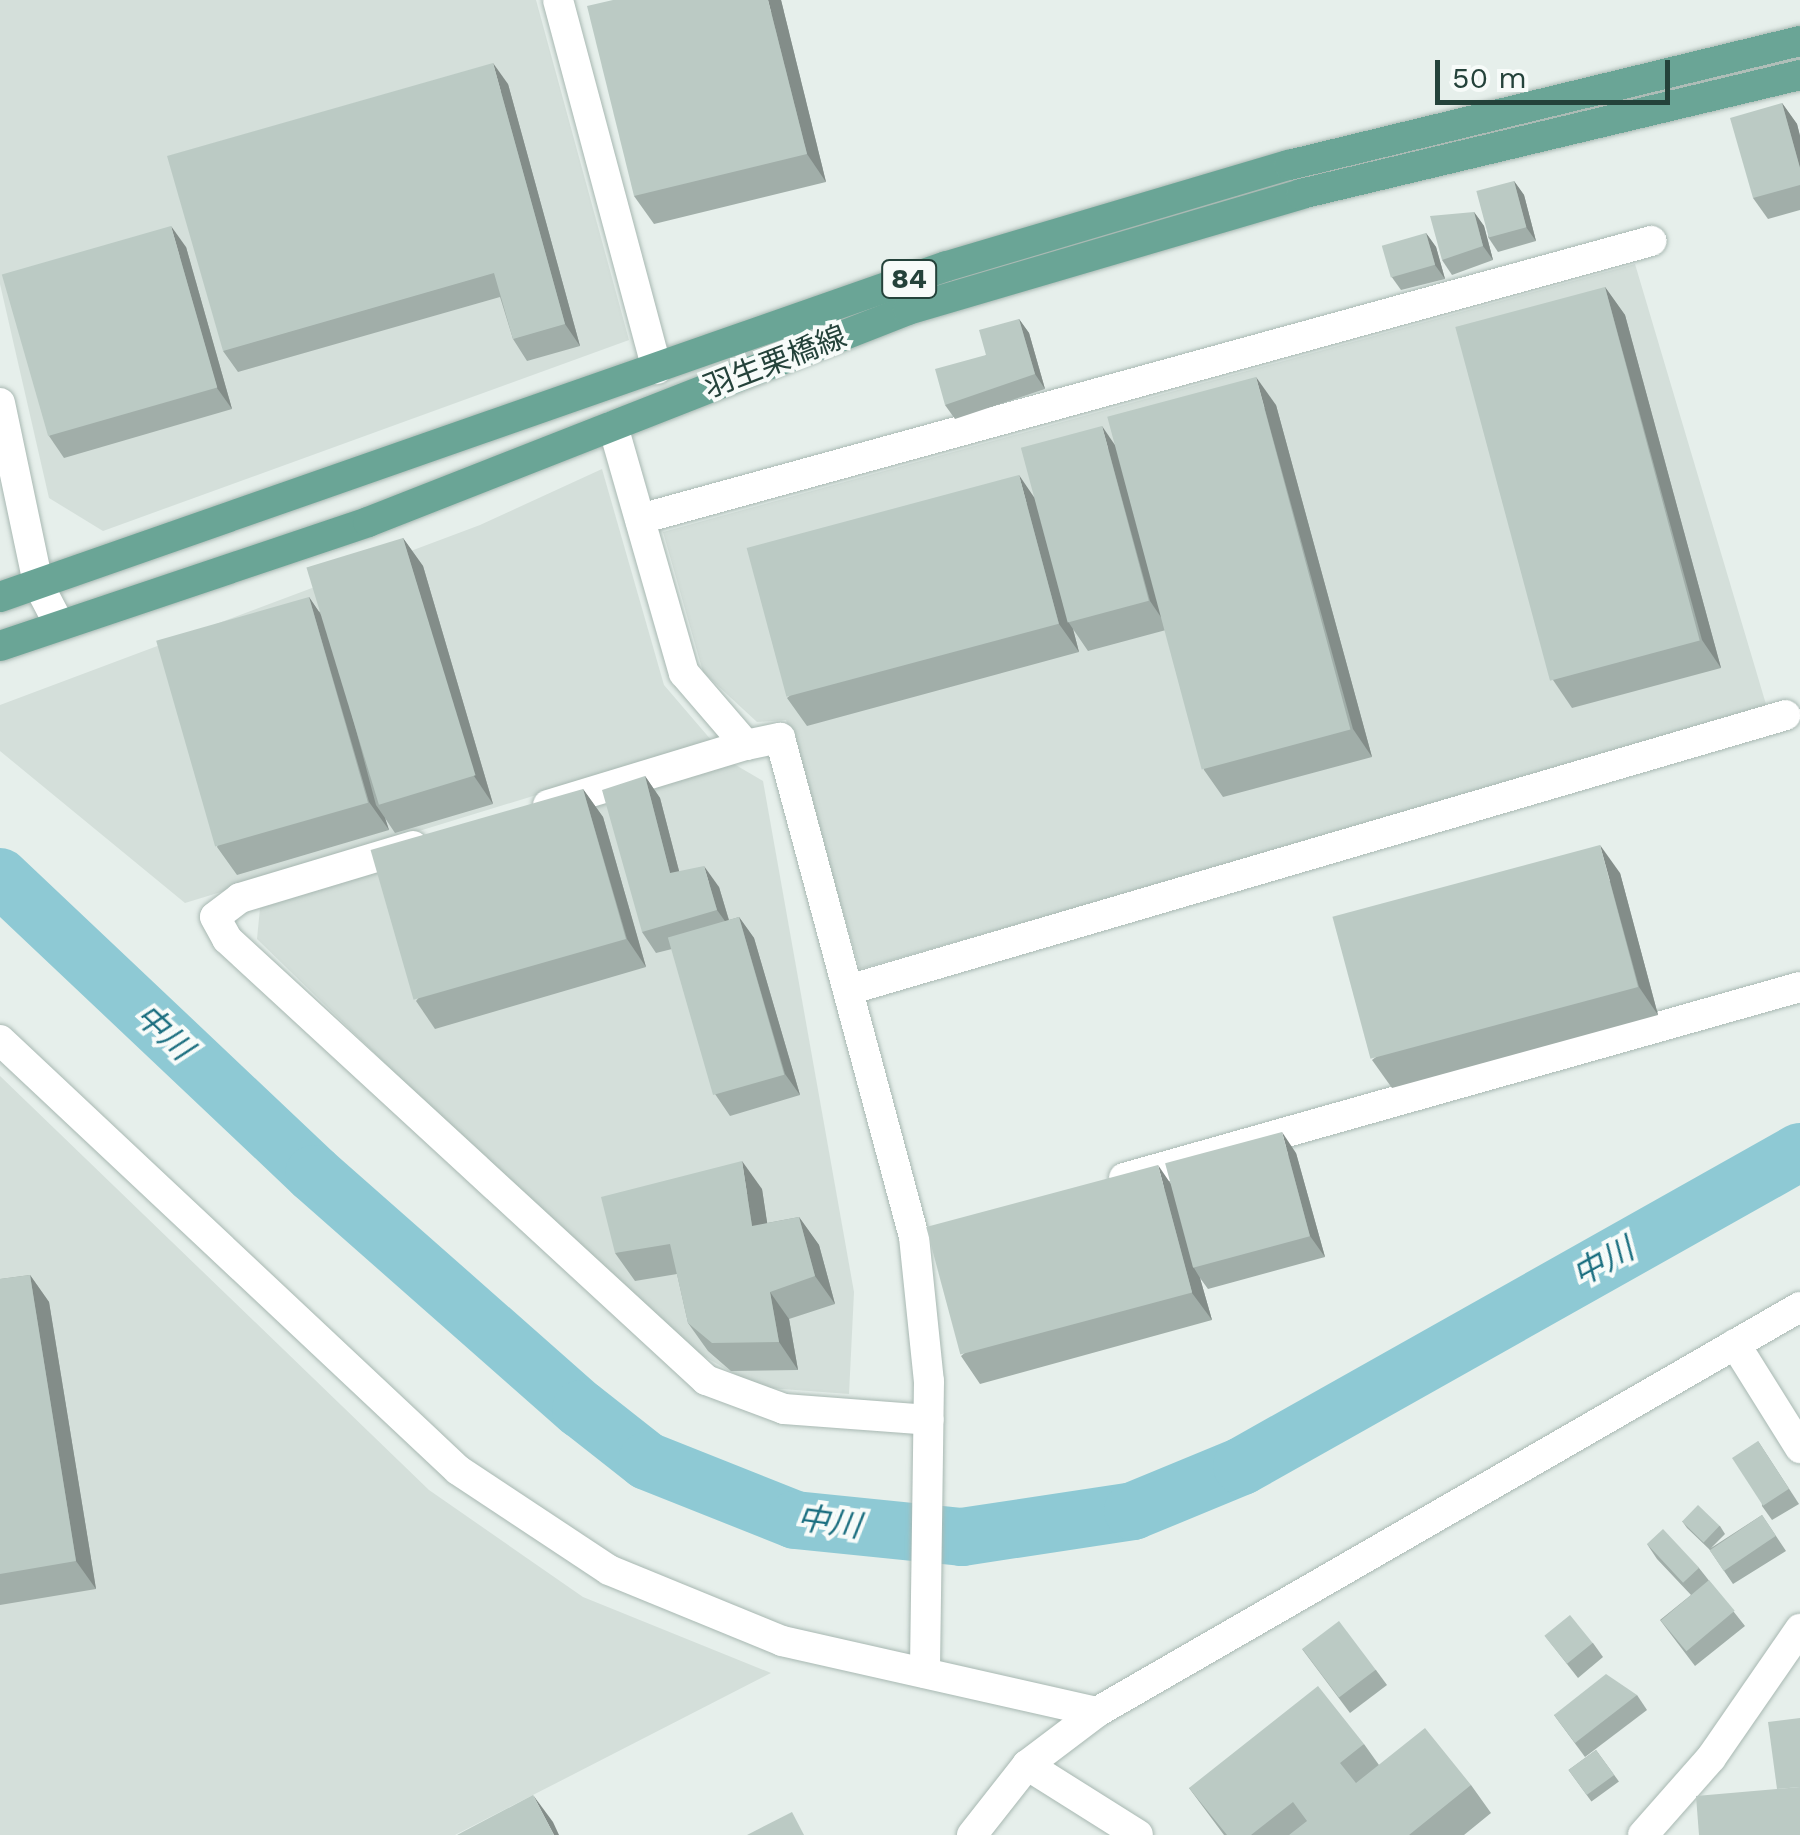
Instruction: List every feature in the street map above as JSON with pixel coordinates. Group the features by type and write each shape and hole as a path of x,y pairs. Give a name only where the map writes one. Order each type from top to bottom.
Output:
{"main road":[{"name":"羽生栗橋線","path":"0,597 947,266 1289,165 1800,41"},
{"name":"羽生栗橋線","path":"0,646 368,522 982,288 1302,194 1800,75"}],"street":[{"path":"558,0 657,369"},
{"path":"640,520 1651,240"},
{"path":"0,403 38,584 59,624"},
{"path":"613,426 684,673 746,746"},
{"path":"848,990 1786,715"},
{"path":"521,813 780,738 914,1237 928,1420 925,1673"},
{"path":"446,836 240,898 215,917 242,952 706,1380 784,1409 928,1420"},
{"path":"1084,1190 1800,987"},
{"path":"0,1040 458,1470 609,1570 782,1640 1097,1712"},
{"path":"914,1237 952,1227"},
{"path":"972,1835 1027,1765 1097,1712 1800,1307"},
{"path":"1735,1344 1800,1448"},
{"path":"1642,1835 1710,1758 1800,1629"},
{"path":"1027,1765 1138,1835"}],"shaded area":[{"path":"0,0 536,0 629,340 103,531 49,498 0,284"},
{"path":"1635,264 1768,711 860,969 786,720 757,722 703,672 663,532"},
{"path":"602,469 664,685 712,741 185,903 0,751 0,705 480,525"},
{"path":"734,764 763,781 854,1292 849,1394 757,1387 662,1332 257,939 260,908"},
{"path":"0,1076 429,1490 583,1597 771,1673 455,1835 0,1835"}],"building":[{"path":"613,0 768,0 807,154 634,196 587,6"},
{"path":"493,63 565,324 513,339 494,273 223,351 167,156"},
{"path":"1782,103 1800,168 1800,185 1753,198 1730,118"},
{"path":"1514,181 1526,227 1489,237 1476,191"},
{"path":"1474,212 1483,246 1442,260 1430,216"},
{"path":"171,226 217,387 48,436 2,275"},
{"path":"1426,233 1435,265 1391,277 1382,246"},
{"path":"1605,287 1700,641 1550,681 1455,327"},
{"path":"1019,319 1035,374 945,405 935,369 986,355 979,330"},
{"path":"1256,377 1350,730 1202,769 1107,417"},
{"path":"1102,426 1149,601 1068,623 1021,448"},
{"path":"1019,475 1059,624 786,697 747,548"},
{"path":"403,538 476,775 379,805 306,568"},
{"path":"309,597 368,803 215,847 156,641"},
{"path":"645,776 670,873 704,866 717,910 642,932 602,790"},
{"path":"583,789 626,939 414,1000 371,850"},
{"path":"1600,845 1638,987 1370,1059 1332,917"},
{"path":"739,917 784,1075 713,1095 668,937"},
{"path":"1282,1132 1310,1236 1193,1268 1165,1163"},
{"path":"742,1161 752,1226 799,1217 815,1276 770,1292 779,1342 712,1343 688,1323 670,1244 615,1253 601,1197"},
{"path":"1158,1165 1192,1293 960,1355 926,1227"},
{"path":"30,1275 76,1561 0,1574 0,1279"},
{"path":"1758,1441 1789,1489 1763,1506 1732,1458"},
{"path":"1698,1505 1720,1526 1704,1542 1682,1522"},
{"path":"1762,1515 1776,1536 1724,1571 1710,1550"},
{"path":"1663,1529 1699,1568 1683,1583 1647,1544"},
{"path":"1709,1580 1735,1611 1686,1651 1661,1620"},
{"path":"1570,1615 1593,1643 1567,1664 1544,1636"},
{"path":"1339,1621 1376,1670 1339,1697 1302,1649"},
{"path":"1606,1674 1637,1695 1575,1743 1554,1715"},
{"path":"1318,1686 1364,1744 1340,1763 1356,1783 1425,1728 1471,1785 1409,1835 1289,1835 1307,1821 1293,1802 1251,1835 1227,1835 1189,1788"},
{"path":"1800,1718 1800,1787 1777,1789 1768,1722"},
{"path":"1596,1750 1614,1775 1587,1795 1568,1770"},
{"path":"1800,1787 1800,1835 1699,1835 1696,1796"},
{"path":"533,1795 554,1835 457,1835"},
{"path":"792,1812 804,1835 747,1835"}],"waterway":[{"name":"中川","path":"0,877 314,1174 581,1409 647,1461 795,1520 962,1537 1133,1511 1242,1466 1800,1152"}]}
